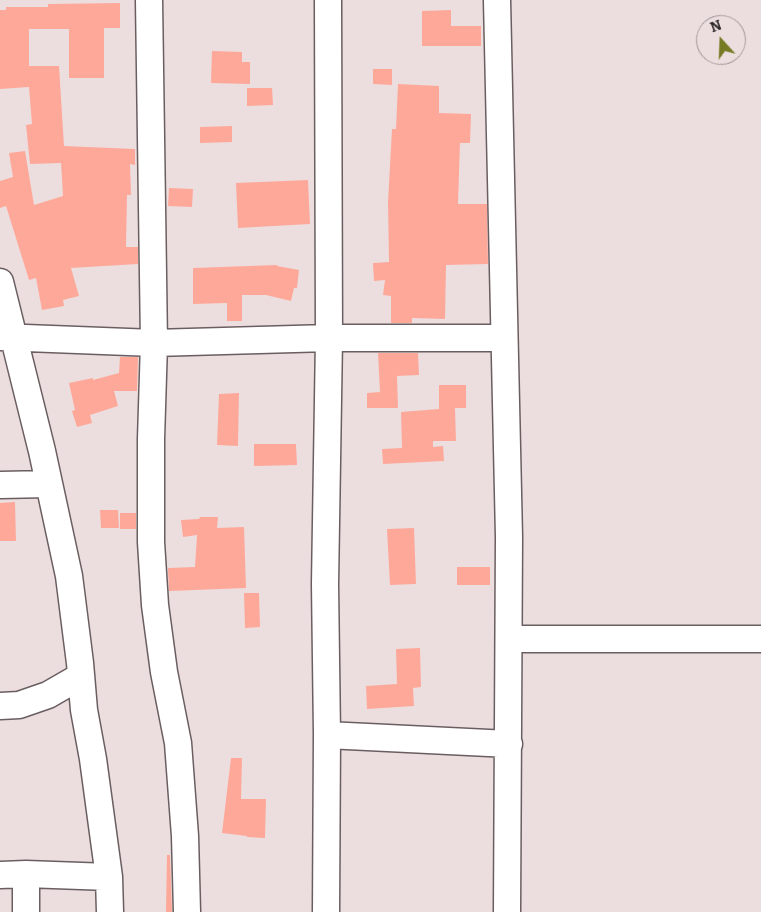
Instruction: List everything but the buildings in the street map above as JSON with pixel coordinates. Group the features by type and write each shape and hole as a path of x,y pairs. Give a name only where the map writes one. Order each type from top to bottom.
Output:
{"street":[{"path":"149,0 154,343 151,439 151,542 155,605 164,672 178,742 187,912"},
{"path":"326,912 326,554 329,338 328,0"},
{"path":"497,0 509,537 507,912"},
{"path":"0,282 7,337 49,484 69,576 84,710 93,759 109,877 110,912"},
{"path":"7,337 154,343 329,338 504,338"},
{"path":"0,485 49,484"},
{"path":"509,639 761,639"},
{"path":"0,706 20,705 48,695 81,676"},
{"path":"327,735 509,744"},
{"path":"26,874 26,912"},
{"path":"0,875 109,877"}]}
